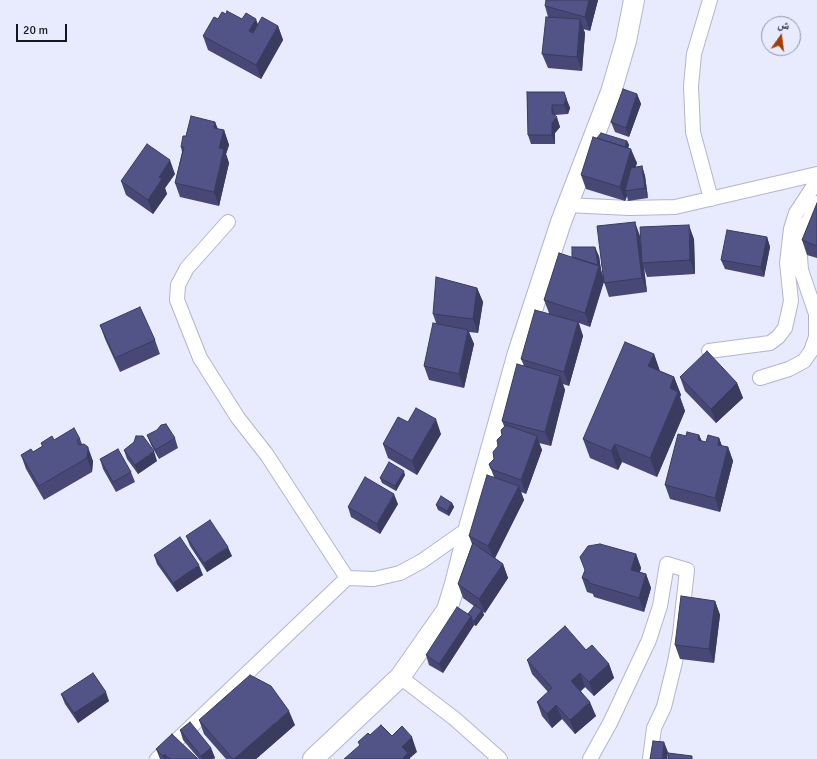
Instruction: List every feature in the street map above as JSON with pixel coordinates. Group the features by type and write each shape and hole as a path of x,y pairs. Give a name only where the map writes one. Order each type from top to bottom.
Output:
{"main road":[{"path":"313,759 400,678 447,610 455,584 468,528 520,346 567,205 612,92 626,41 634,0"}],"street":[{"path":"710,0 694,54 691,86 693,132 711,199"},
{"path":"567,205 629,208 675,207 817,174"},
{"path":"709,351 770,343 778,337 785,328 791,302 787,263 791,229 796,213 817,181"},
{"path":"760,378 789,369 804,361 812,351 816,337 816,314 801,270 800,257 805,228 817,203"},
{"path":"228,222 187,268 178,285 177,300 200,358 238,418 267,455 346,578"},
{"path":"157,759 346,578 374,579 400,573 422,561 468,528"},
{"path":"590,759 610,723 649,640 660,606 667,564 687,570 680,634 675,662 664,707 654,728 650,759"},
{"path":"400,678 455,719 500,759"}],"building":[{"path":"546,0 589,0 585,17 545,6"},
{"path":"227,11 242,19 246,13 256,19 249,31 253,33 262,17 278,26 256,65 203,36 214,17 218,19 222,12 226,14"},
{"path":"546,17 580,19 577,57 542,54"},
{"path":"623,89 637,94 626,128 611,122"},
{"path":"527,92 564,92 566,98 564,105 552,105 552,113 557,117 552,123 552,135 528,135"},
{"path":"191,116 215,122 214,128 224,130 219,148 224,149 214,192 175,183 184,147 181,147 183,136 186,136"},
{"path":"601,133 627,141 625,147 597,138"},
{"path":"593,137 631,149 620,187 581,175"},
{"path":"147,144 170,160 159,177 162,179 148,200 121,181"},
{"path":"642,166 645,188 625,191 631,168"},
{"path":"817,203 817,246 802,240"},
{"path":"635,222 642,278 604,283 597,226"},
{"path":"689,225 690,260 642,263 640,227"},
{"path":"727,230 767,237 761,267 721,260"},
{"path":"572,247 595,247 598,265 572,257"},
{"path":"559,253 599,266 585,313 544,300"},
{"path":"436,277 477,288 473,319 433,314"},
{"path":"140,307 155,340 115,358 100,325"},
{"path":"535,310 578,322 564,372 521,359"},
{"path":"433,323 468,330 459,374 424,366"},
{"path":"625,342 654,354 648,366 674,377 670,388 678,392 650,458 615,444 611,451 583,439"},
{"path":"707,351 737,383 711,409 680,377"},
{"path":"517,364 560,376 545,432 502,421"},
{"path":"416,408 436,419 412,461 383,444 398,417 408,422"},
{"path":"166,424 175,438 155,450 147,435 157,430 161,425"},
{"path":"506,425 537,436 521,480 491,469 489,464 494,459 493,452 498,446 497,440 502,435 501,430"},
{"path":"74,428 80,439 77,440 79,445 84,444 88,447 87,458 39,486 21,455 31,449 33,452 43,446 41,443 52,436 54,440"},
{"path":"687,432 699,435 698,440 706,442 708,435 719,438 718,445 728,447 715,498 665,485 678,434 686,436"},
{"path":"136,436 143,436 154,451 135,465 124,450 134,442"},
{"path":"118,449 131,472 113,482 100,459"},
{"path":"389,462 404,471 395,486 380,478"},
{"path":"487,475 519,486 488,546 469,536"},
{"path":"365,477 394,494 377,524 348,507"},
{"path":"441,496 452,503 447,511 436,505"},
{"path":"210,520 228,547 204,563 186,536"},
{"path":"180,537 199,565 173,583 154,555"},
{"path":"473,543 503,564 479,599 458,584"},
{"path":"600,544 636,554 631,570 646,574 639,598 589,583 588,580 582,578 585,570 580,557 588,546"},
{"path":"681,596 715,601 709,649 675,645"},
{"path":"475,605 482,610 474,621 468,614"},
{"path":"457,607 471,616 439,664 426,655"},
{"path":"565,626 586,650 592,645 609,664 589,682 580,673 571,681 590,702 570,720 556,705 547,714 537,702 552,688 527,660"},
{"path":"93,673 106,692 74,713 61,694"},
{"path":"250,675 271,686 289,711 233,759 199,720"},
{"path":"190,722 211,748 201,756 180,730"},
{"path":"381,725 392,736 402,726 412,737 402,747 408,753 402,759 344,759 360,745 358,742 368,733 370,735"},
{"path":"172,734 198,759 170,759 165,754 163,756 156,749"},
{"path":"653,741 664,742 662,759 650,759"},
{"path":"668,753 692,756 692,759 668,759"}]}
